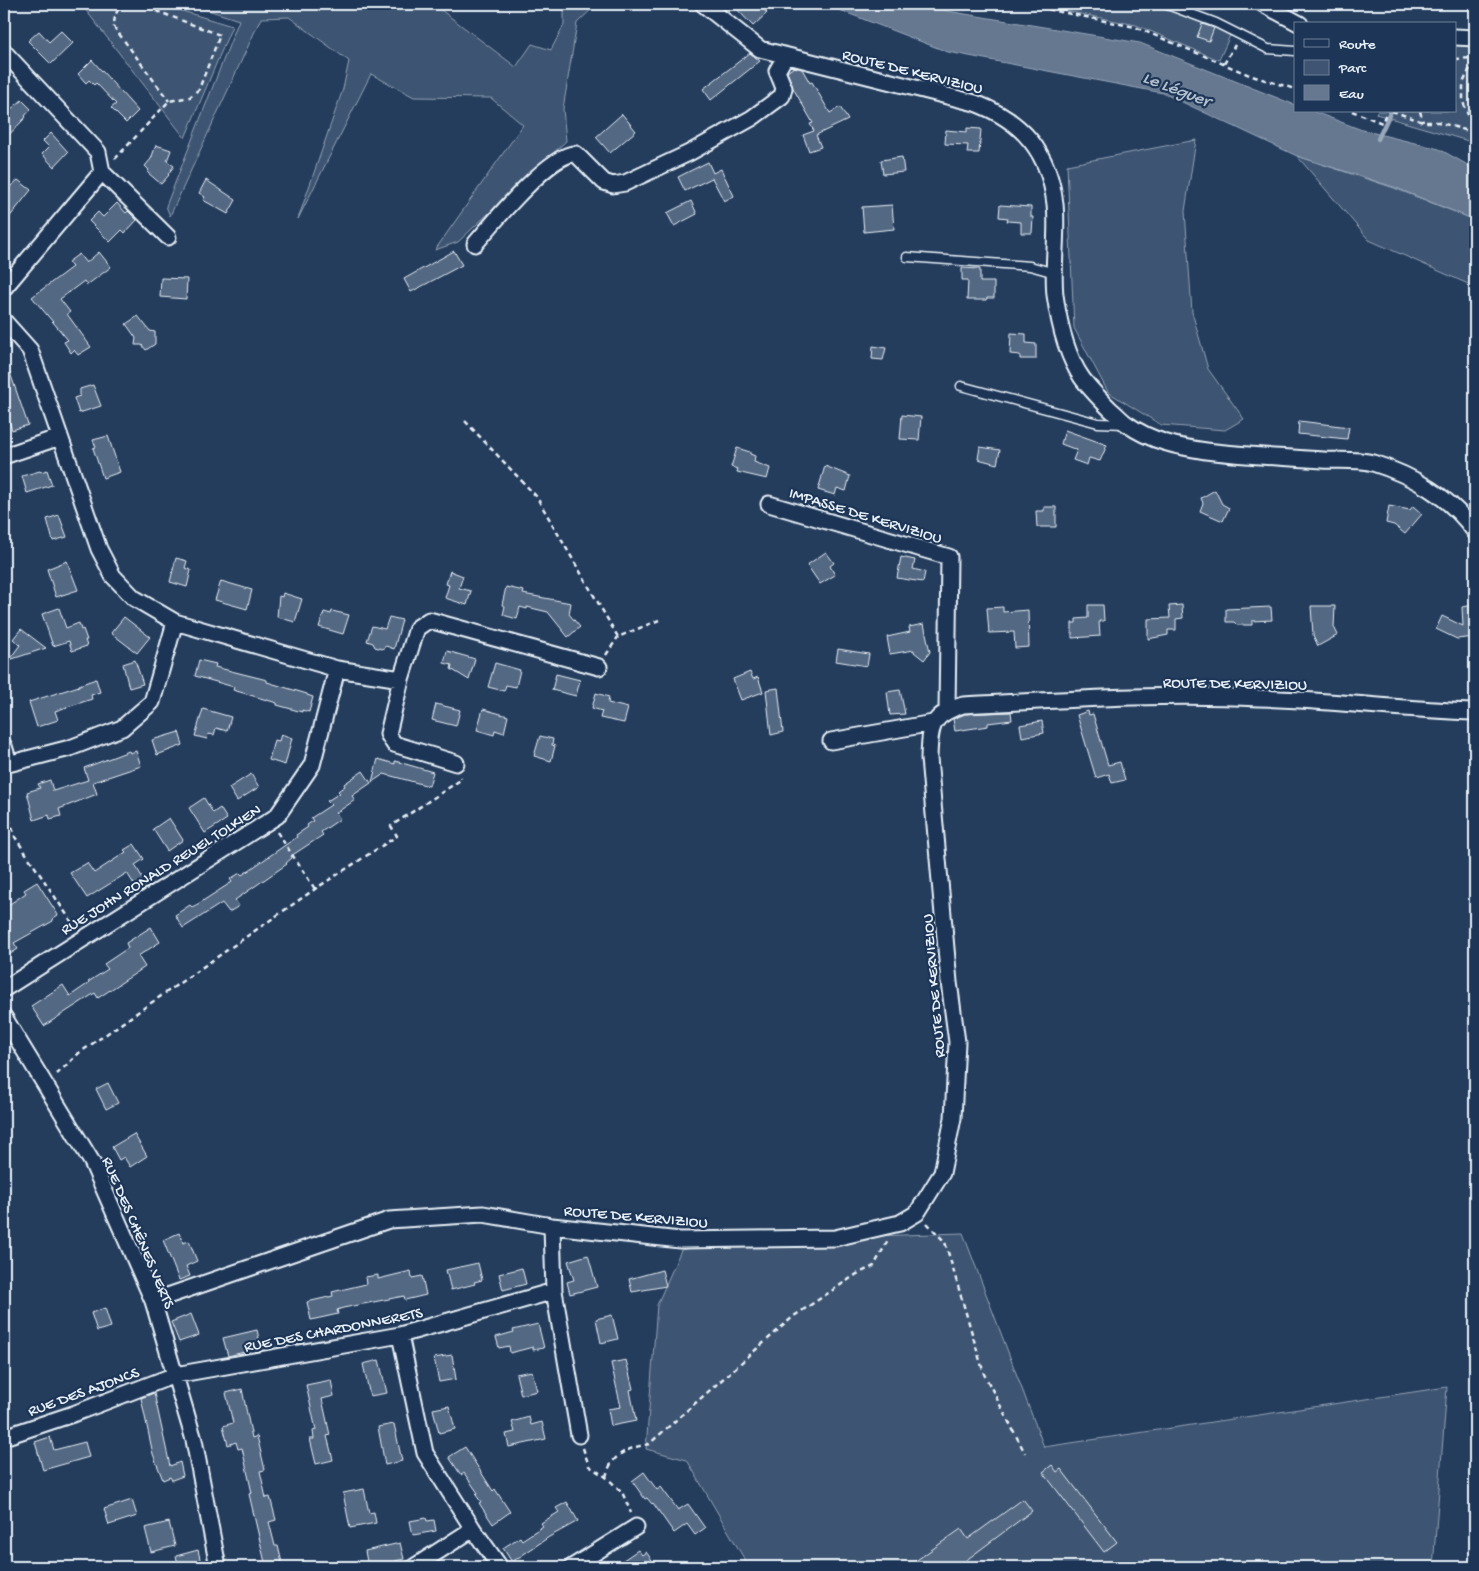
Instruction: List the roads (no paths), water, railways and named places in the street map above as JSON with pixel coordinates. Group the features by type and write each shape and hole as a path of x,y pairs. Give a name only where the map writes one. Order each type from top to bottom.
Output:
{"street":[{"name":"ROUTE DE KERVIZIOU","path":"703,4 760,49 975,103 988,108 1017,126 1034,143 1049,174 1055,204 1055,294 1065,343 1081,377 1096,395 1127,424 1153,438 1180,447 1226,454 1371,463 1408,476 1446,500 1469,522 1475,532"},
{"path":"1263,4 1296,22"},
{"path":"1456,37 1475,38"},
{"path":"4,52 98,152 102,172 168,237"},
{"path":"475,244 501,213 533,181 563,156 576,154 604,182 618,185 689,153 752,118 782,96 784,88 777,71 785,56"},
{"path":"4,288 102,172"},
{"path":"4,321 30,350 98,549 113,576 134,598 175,622 336,669 400,679"},
{"path":"4,456 60,438"},
{"name":"IMPASSE DE KERVIZIOU","path":"769,504 949,558 947,710"},
{"path":"456,763 394,744 388,734 400,679 416,628 429,620 599,667"},
{"path":"4,746 6,764 70,748 122,728 152,702 175,622"},
{"name":"RUE JOHN RONALD REUEL TOLKIEN","path":"4,989 277,816 312,765 336,669"},
{"name":"ROUTE DE KERVIZIOU","path":"947,710 964,705 1100,698 1196,697 1259,698 1475,712"},
{"path":"831,741 933,723 947,710"},
{"name":"ROUTE DE KERVIZIOU","path":"153,1301 388,1220 483,1214 552,1226 680,1240 835,1238 897,1223 918,1213 942,1173 953,1118 957,1042 949,982 931,780 930,742 933,723"},
{"name":"RUE DES CHÊNES VERTS","path":"4,1017 92,1162 153,1301 194,1440 218,1567"},
{"path":"552,1226 554,1291 579,1436"},
{"name":"RUE DES CHARDONNERETS","path":"174,1375 400,1335 554,1291"},
{"path":"400,1335 425,1453 473,1529 500,1567"},
{"name":"RUE DES AJONCS","path":"4,1437 73,1414 174,1375"},
{"path":"572,1567 636,1526"},
{"path":"414,1567 473,1529"}],"lane":[{"path":"1165,4 1216,23 1268,49 1294,51"},
{"path":"907,257 1030,266 1055,273"},
{"path":"961,386 1098,423 1127,424"}],"water":[{"name":"Le Léguer","path":"824,4 929,4 947,11 1140,43 1294,105 1294,112 1315,112 1362,130 1439,149 1475,169 1475,220 1394,187 1297,156 1163,93 948,52"}],"waterway":[{"path":"1378,139 1391,112"}]}
